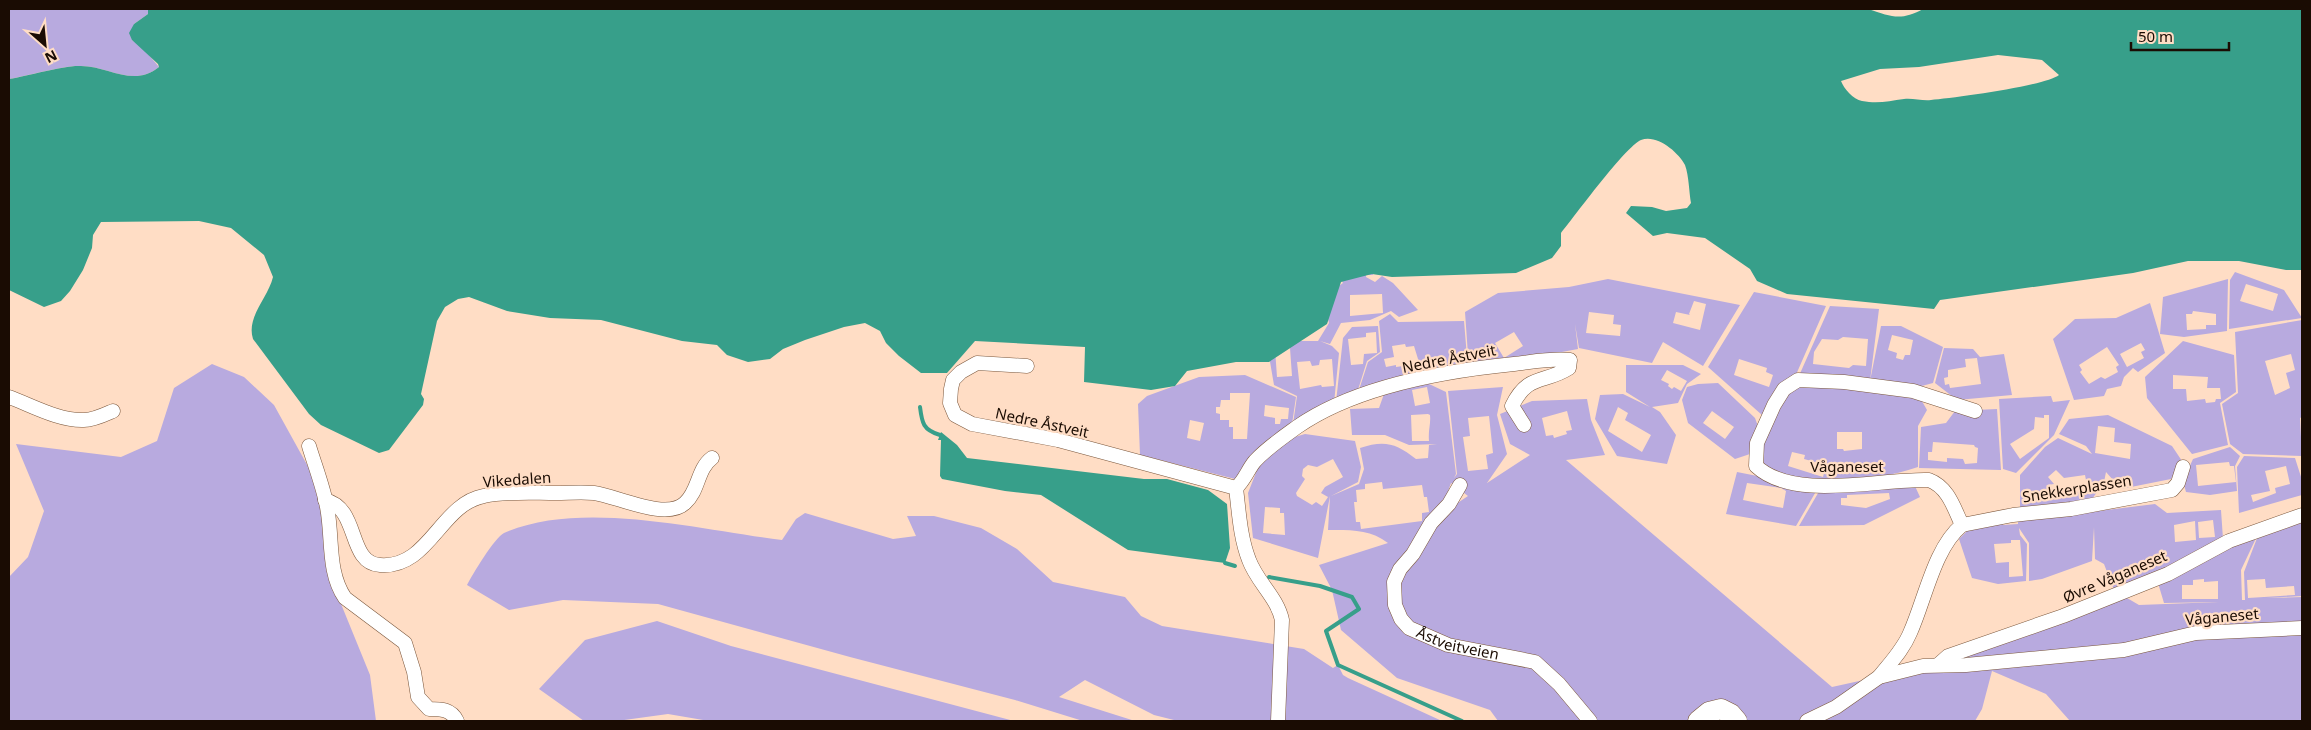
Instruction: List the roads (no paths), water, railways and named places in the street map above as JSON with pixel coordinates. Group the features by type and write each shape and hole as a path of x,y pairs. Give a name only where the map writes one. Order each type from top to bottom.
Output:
{"street":[{"name":"Nedre Åstveit","path":"1027,366 977,363 961,372 953,380 950,390 950,403 955,415 972,424 1058,440 1236,488 1244,480 1254,462 1272,446 1298,426 1352,398 1440,374 1530,362 1570,360 1569,368 1561,373 1535,381 1524,387 1512,406 1524,425"},
{"name":"Våganeset","path":"1808,721 1836,707 1879,677 1904,645 1941,554 1954,531 1962,525 1943,489 1929,480 1824,486 1787,481 1763,472 1756,466 1757,443 1774,405 1784,389 1798,380 1844,382 1913,391 1975,411"},
{"path":"9,397 58,415 84,420 101,417 113,410"},
{"path":"309,446 325,500 334,576 345,598 405,642 414,672 418,697 429,708 445,710 454,715 456,721"},
{"name":"Vikedalen","path":"325,500 334,502 342,509 352,528 357,548 364,558 378,566 399,562 419,552 444,521 464,505 482,496 509,493 594,493 634,504 672,510 685,503 705,463 712,458"},
{"name":"Snekkerplassen","path":"1962,525 2013,515 2071,509 2172,490 2178,483 2183,467"},
{"name":"Åstveitveien","path":"1460,485 1449,504 1431,522 1413,554 1400,569 1394,582 1395,605 1401,619 1409,628 1448,645 1535,662 1559,684 1590,721"},
{"path":"1236,488 1241,533 1249,560 1280,609 1282,620 1278,721"},
{"name":"Øvre Våganeset","path":"1939,664 1948,656 2063,616 2168,574 2229,541 2302,515"},
{"name":"Våganeset","path":"1879,677 1939,664 1966,665 2124,650 2196,633 2302,628"},
{"path":"1698,721 1709,712 1721,709 1731,714 1737,721"}],"water":[{"path":"148,9 1868,9 1884,14 1902,16 1923,9 2302,9 2302,270 2286,270 2239,261 2188,261 2133,273 1940,300 1934,309 1787,294 1757,281 1750,269 1705,238 1667,233 1653,236 1626,213 1631,206 1652,207 1666,211 1687,208 1691,203 1687,174 1682,160 1666,145 1647,139 1641,140 1634,145 1600,183 1561,233 1561,246 1552,258 1516,273 1392,277 1372,274 1341,282 1327,324 1269,362 1236,362 1187,371 1175,386 1151,390 1084,382 1085,347 975,341 947,373 921,373 886,343 880,331 865,323 844,327 805,340 783,349 770,359 748,362 727,355 717,345 682,341 601,320 550,318 507,311 469,297 458,299 445,307 437,321 421,394 424,399 423,405 389,450 379,453 321,425 309,414 253,339 252,323 273,277 264,255 231,228 199,221 101,222 93,235 92,248 83,270 70,291 61,301 44,307 9,290 9,79 74,66 91,67 130,76 150,73 159,67 158,64 132,40 129,33 134,24 148,14","holes":["1998,55 2042,60 2059,75 2018,87 1931,100 1862,101 1849,93 1841,81 1880,69 1919,67"]},
{"path":"941,432 957,445 967,458 1144,479 1167,479 1208,490 1227,504 1230,548 1225,563 1128,550 1041,495 1005,491 942,479 940,476 941,440 938,440"}],"waterway":[{"path":"920,407 924,425 930,431 940,435"},
{"path":"1225,563 1235,566"},
{"path":"1269,577 1320,586 1352,597 1359,609 1326,631 1338,665 1462,721"}]}
